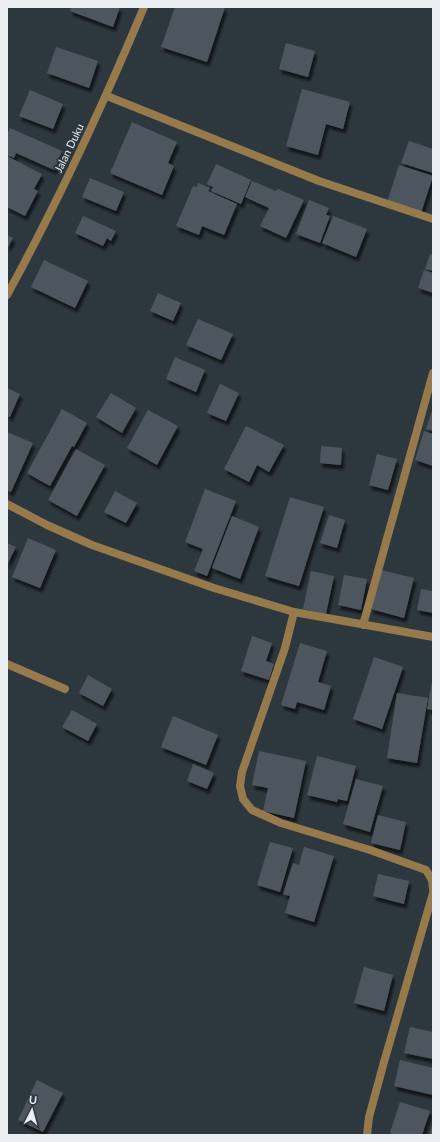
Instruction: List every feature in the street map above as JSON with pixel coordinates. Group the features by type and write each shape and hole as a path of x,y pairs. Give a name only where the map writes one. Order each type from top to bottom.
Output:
{"street":[{"name":"Jalan Duku","path":"7,295 37,240 107,96 144,7"},
{"path":"107,96 319,182 433,218"},
{"path":"363,625 433,373"},
{"path":"7,504 47,525 92,545 214,588 294,612 433,637"},
{"path":"294,612 285,648 242,772 240,786 243,799 252,810 282,823 426,870 432,880 433,889"},
{"path":"7,664 65,689"},
{"path":"367,1135 369,1117 384,1062 433,893"}],"building":[{"path":"71,7 120,7 113,27 70,11"},
{"path":"175,7 225,7 207,62 161,47"},
{"path":"286,43 315,51 308,77 279,69"},
{"path":"56,47 98,61 89,88 47,73"},
{"path":"302,89 350,102 343,129 326,124 318,155 286,146"},
{"path":"30,90 63,104 53,129 19,116"},
{"path":"132,122 177,142 168,163 174,166 162,195 110,173"},
{"path":"10,128 62,151 54,170 16,153 14,158 7,155 7,135"},
{"path":"409,141 433,149 433,173 401,163"},
{"path":"7,156 42,174 34,189 38,191 25,216 7,207"},
{"path":"216,164 251,180 241,204 211,191 213,187 207,184"},
{"path":"399,165 433,176 421,213 387,202"},
{"path":"90,178 124,192 116,211 82,197"},
{"path":"252,181 276,191 278,189 304,200 286,238 260,226 269,208 245,197"},
{"path":"198,183 210,188 208,191 237,204 224,235 202,226 199,235 176,226 193,186 197,187"},
{"path":"309,200 329,208 326,215 330,216 320,243 296,234"},
{"path":"83,216 116,231 111,241 107,238 103,246 75,233"},
{"path":"333,216 367,229 356,257 322,243"},
{"path":"7,235 13,238 7,249"},
{"path":"430,254 433,255 433,271 425,269"},
{"path":"44,260 88,281 75,308 31,287"},
{"path":"424,270 433,273 433,293 418,288"},
{"path":"158,293 181,303 173,321 150,311"},
{"path":"198,319 233,334 221,360 186,345"},
{"path":"175,357 205,370 196,392 166,379"},
{"path":"220,384 239,393 226,421 207,413"},
{"path":"7,388 20,394 10,417 7,416"},
{"path":"111,393 136,408 122,433 96,417"},
{"path":"433,408 433,431 426,429"},
{"path":"62,409 87,423 74,447 72,446 50,486 27,473"},
{"path":"148,410 178,426 157,465 127,448"},
{"path":"246,426 284,445 269,472 257,465 249,482 224,469"},
{"path":"424,431 433,434 433,466 415,460"},
{"path":"7,432 33,443 11,492 7,490"},
{"path":"321,446 342,448 341,465 320,463"},
{"path":"76,449 105,465 77,516 48,500"},
{"path":"377,454 397,459 388,490 369,485"},
{"path":"205,489 236,501 207,576 194,571 203,549 185,542"},
{"path":"115,491 137,503 126,523 104,512"},
{"path":"290,497 324,507 299,586 265,576"},
{"path":"329,515 345,520 337,548 320,543"},
{"path":"232,516 259,527 240,579 212,568"},
{"path":"28,538 56,550 40,588 12,577"},
{"path":"7,543 16,547 7,565"},
{"path":"381,570 414,578 404,618 371,609"},
{"path":"311,571 334,576 326,614 303,609"},
{"path":"344,575 367,579 361,610 338,605"},
{"path":"421,589 433,591 433,613 417,610"},
{"path":"252,636 272,643 266,661 274,664 269,680 241,671"},
{"path":"300,643 327,651 318,682 331,686 324,710 297,702 295,709 281,705"},
{"path":"374,657 403,667 382,729 353,719"},
{"path":"88,675 112,689 103,706 79,693"},
{"path":"433,682 433,710 427,709"},
{"path":"397,693 428,698 417,763 387,758"},
{"path":"72,710 97,724 88,741 62,727"},
{"path":"173,716 218,735 206,765 161,747"},
{"path":"259,751 306,761 294,818 263,811 268,788 252,785"},
{"path":"317,756 356,766 347,801 338,799 337,802 307,795"},
{"path":"193,764 214,773 207,789 187,781"},
{"path":"356,779 383,786 370,832 343,824"},
{"path":"378,815 406,822 400,850 371,843"},
{"path":"270,842 293,848 280,892 257,885"},
{"path":"304,847 334,856 314,922 285,913 290,896 283,894 293,863 299,865"},
{"path":"378,874 409,881 404,904 373,896"},
{"path":"364,967 393,975 384,1011 354,1003"},
{"path":"410,1027 433,1032 433,1059 404,1053"},
{"path":"400,1060 433,1068 433,1095 394,1086"},
{"path":"37,1080 63,1093 43,1132 18,1120"},
{"path":"400,1102 430,1111 422,1135 396,1135 390,1133"},
{"path":"433,1122 433,1135 429,1135"}]}
